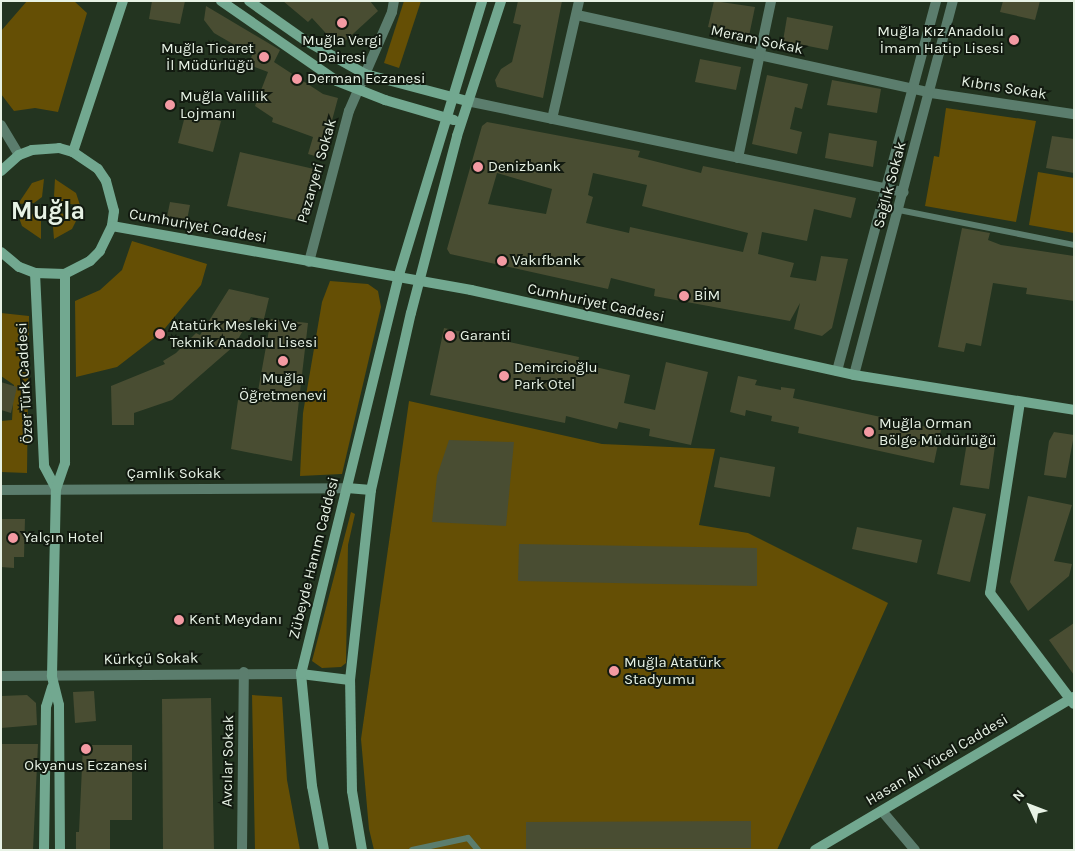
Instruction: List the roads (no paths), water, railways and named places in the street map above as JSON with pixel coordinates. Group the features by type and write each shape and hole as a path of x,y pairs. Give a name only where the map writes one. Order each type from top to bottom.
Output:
{"main road":[{"path":"73,152 123,1"},
{"path":"221,1 337,81 358,90 461,121"},
{"path":"249,1 306,41 365,74 450,99 467,101"},
{"name":"Zübeyde Hanım Caddesi","path":"324,850 312,786 301,674 398,278 447,118 450,99 482,1"},
{"path":"362,850 352,791 350,680 371,490 419,281 461,121 501,1"},
{"path":"1,171 19,155 46,148 73,152 98,169 106,181 113,203 112,226 100,251 90,261 64,274 35,273 19,267 1,252"},
{"name":"Cumhuriyet Caddesi","path":"112,226 419,281 854,375 1074,410"},
{"name":"Özer Türk Caddesi","path":"35,273 44,466 56,489"},
{"name":"Özer Türk Caddesi","path":"44,850 46,707 52,687 56,489 65,463 64,274"},
{"path":"1020,402 990,593 1073,700"},
{"path":"347,488 371,490"},
{"path":"301,674 350,680"},
{"name":"Özer Türk Caddesi","path":"52,687 59,705 60,850"},
{"name":"Hasan Ali Yücel Caddesi","path":"816,850 1073,700"}],"street":[{"name":"Pazaryeri Sokak","path":"309,262 318,219 358,90 392,12 394,1"},
{"path":"552,119 579,1"},
{"path":"738,158 771,1"},
{"name":"Sağlık Sokak","path":"837,371 936,1"},
{"name":"Sağlık Sokak","path":"854,375 931,93 952,1"},
{"name":"Meram Sokak","path":"577,15 760,57 931,93"},
{"name":"Kıbrıs Sokak","path":"931,93 1074,114"},
{"path":"467,101 904,192"},
{"path":"1,125 19,155"},
{"name":"Çamlık Sokak","path":"1,490 347,488"},
{"name":"Kürkçü Sokak","path":"1,676 244,672 301,674"},
{"name":"Avcılar Sokak","path":"242,850 244,672"},
{"path":"882,810 915,850"}],"lane":[{"path":"899,210 1074,245"},
{"path":"412,850 468,838 478,850"}],"place":[{"name":"Muğla Vergi Dairesi","path":"342,23"},
{"name":"Muğla Kız Anadolu İmam Hatip Lisesi","path":"1014,40"},
{"name":"Muğla Ticaret İl Müdürlüğü","path":"264,57"},
{"name":"Derman Eczanesi","path":"297,79"},
{"name":"Muğla Valilik Lojmanı","path":"170,105"},
{"name":"Denizbank","path":"478,167"},
{"name":"Vakıfbank","path":"502,261"},
{"name":"BİM","path":"684,296"},
{"name":"Atatürk Mesleki Ve Teknik Anadolu Lisesi","path":"160,334"},
{"name":"Garanti","path":"450,336"},
{"name":"Muğla Öğretmenevi","path":"283,361"},
{"name":"Demircioğlu Park Otel","path":"504,376"},
{"name":"Muğla Orman Bölge Müdürlüğü","path":"869,432"},
{"name":"Yalçın Hotel","path":"13,538"},
{"name":"Kent Meydanı","path":"179,620"},
{"name":"Muğla Atatürk Stadyumu","path":"614,671"},
{"name":"Okyanus Eczanesi","path":"86,749"}],"district":[{"name":"Muğla","path":"48,211"}]}
